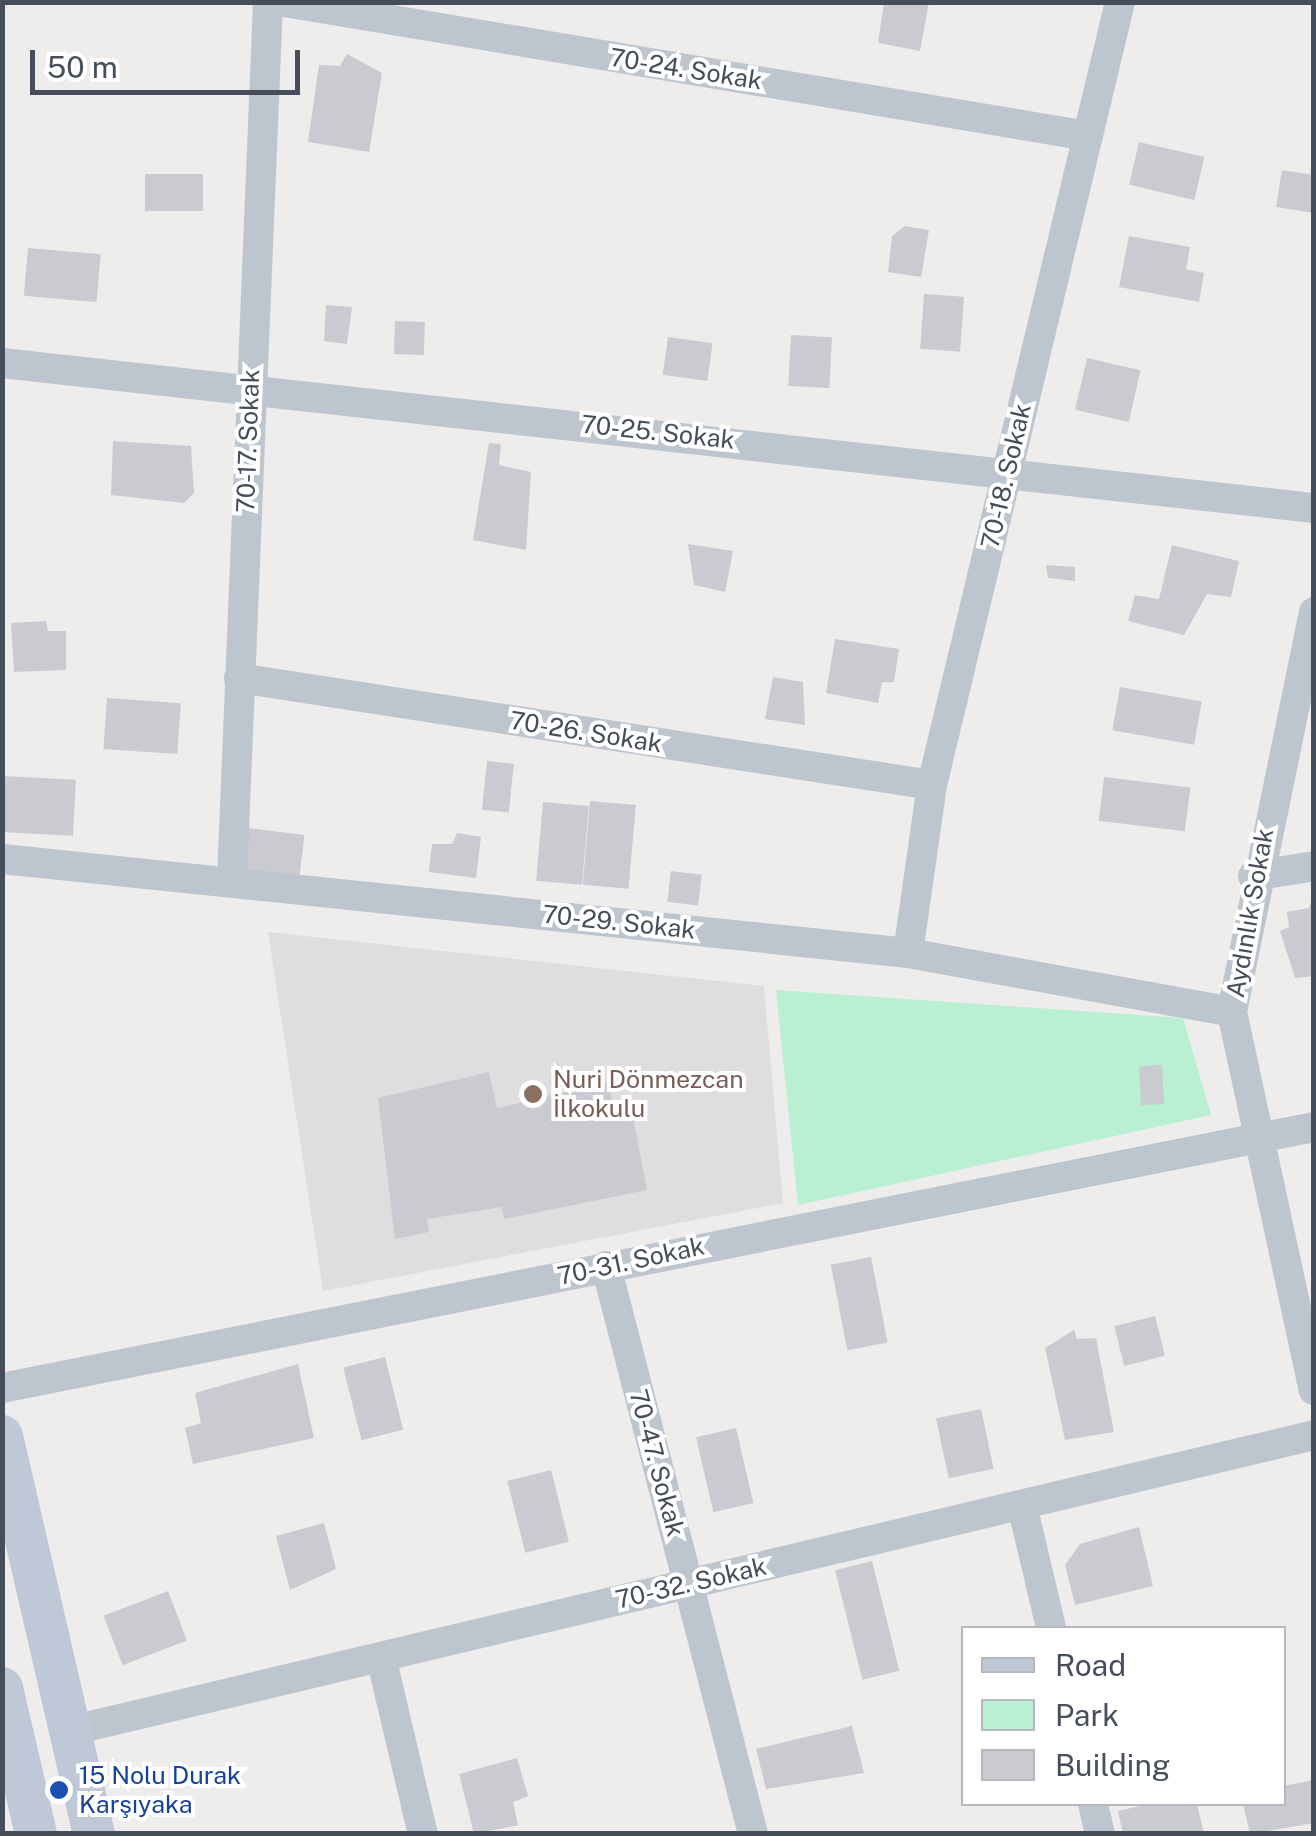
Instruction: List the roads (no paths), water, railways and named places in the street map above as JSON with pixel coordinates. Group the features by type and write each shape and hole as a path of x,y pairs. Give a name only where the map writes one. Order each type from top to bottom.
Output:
{"street":[{"name":"70-17. Sokak","path":"232,880 268,2"},
{"name":"70-24. Sokak","path":"284,2 1088,136"},
{"name":"70-18. Sokak","path":"908,953 932,786 1120,2"},
{"name":"70-25. Sokak","path":"2,363 1008,470 1314,508"},
{"name":"Aydınlık Sokak","path":"1314,612 1253,876 1232,1012 1314,1390"},
{"name":"70-26. Sokak","path":"239,678 932,786"},
{"name":"70-29. Sokak","path":"2,859 908,953 1232,1012"},
{"path":"1253,876 1314,866"},
{"path":"1258,1132 1314,1127"},
{"name":"70-31. Sokak","path":"2,1388 1258,1132"},
{"name":"70-47. Sokak","path":"606,1266 753,1834"},
{"path":"2,1436 94,1834"},
{"name":"70-32. Sokak","path":"69,1731 1314,1436"},
{"path":"1022,1505 1052,1626"},
{"path":"381,1657 423,1834"},
{"path":"2,1688 36,1834"},
{"path":"1093,1806 1100,1834"}],"place":[{"name":"Nuri Dönmezcan İlkokulu","path":"533,1094"},
{"name":"15 Nolu Durak Karşıyaka","path":"59,1790"}]}
